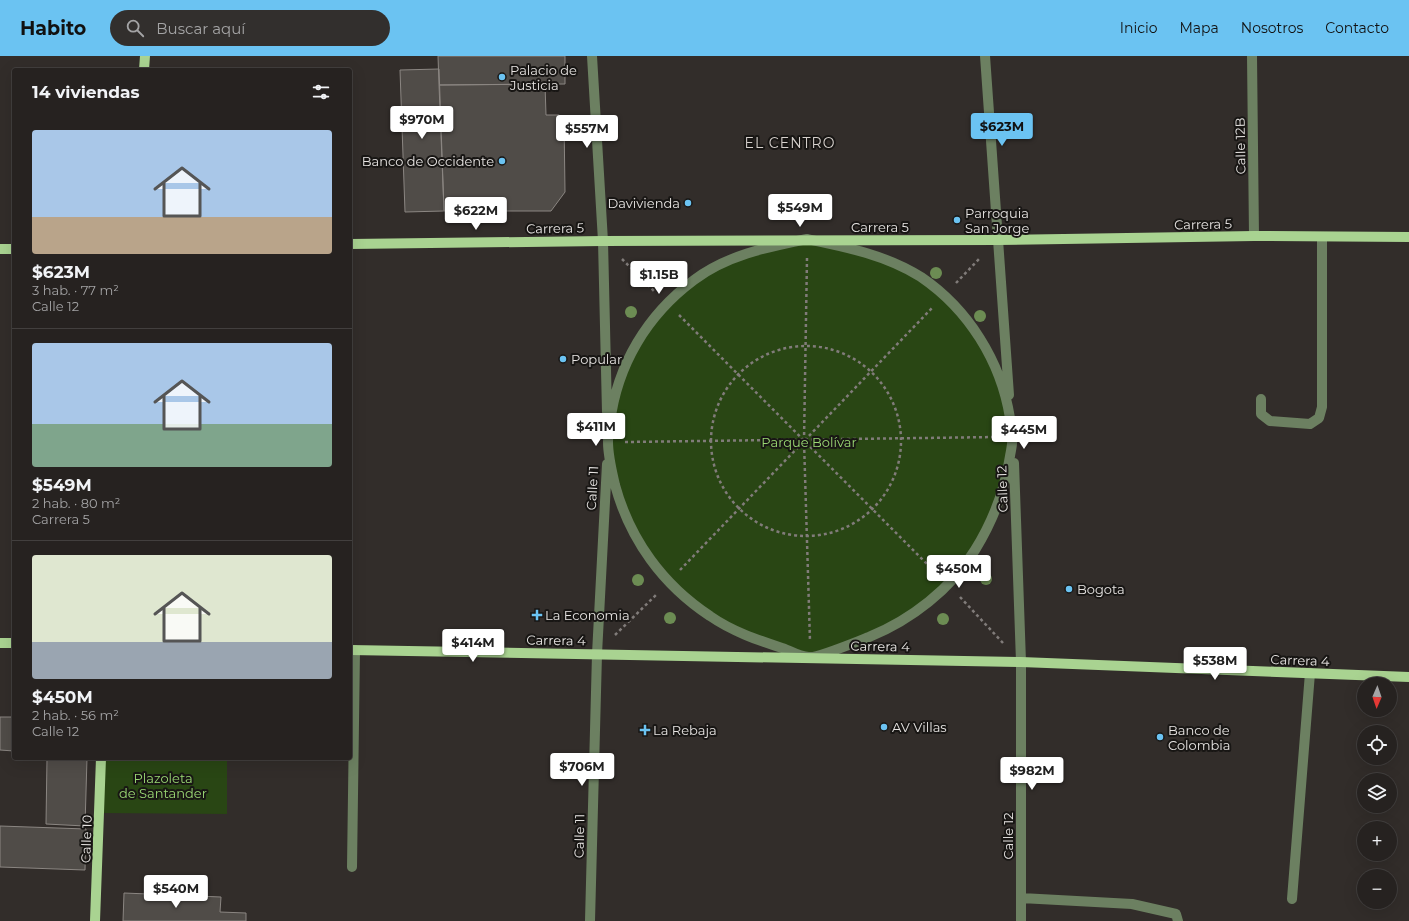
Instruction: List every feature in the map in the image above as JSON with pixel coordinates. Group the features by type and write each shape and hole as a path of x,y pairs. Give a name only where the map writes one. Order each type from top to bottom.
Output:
{"main road":[{"path":"144,68 145,56"},
{"name":"Carrera 5","path":"352,244 603,241 998,240 1254,236 1322,238 1409,237"},
{"path":"0,249 12,249"},
{"path":"0,643 12,643"},
{"name":"Carrera 4","path":"353,650 1022,662 1409,677"},
{"name":"Calle 10","path":"95,921 100,760"}],"street":[{"name":"Calle 11","path":"590,921 597,654 608,442 603,241 592,56"},
{"name":"Calle 12","path":"984,56 1012,437 1022,662 1021,921"},
{"name":"Calle 12B","path":"1252,56 1254,236"},
{"path":"1261,399 1261,414 1270,421 1310,424 1319,418 1322,407 1322,238"},
{"path":"807,240 865,252 893,262 920,277 944,295 966,319 987,351 999,374 1008,405 1012,437 1007,477 993,516 974,552 948,585 918,610 885,630 811,658 748,637 719,622 692,604 668,582 649,558 633,531 620,503 612,473 608,442 612,403 624,367 642,333 667,303 696,278 730,260 767,248 807,240"},
{"path":"352,867 353,650"},
{"path":"1292,899 1310,674"},
{"path":"1021,898 1132,904 1176,914 1178,921"}],"path":[{"path":"807,240 804,441 811,658"},
{"path":"597,654 739,510 998,240"},
{"path":"603,241 667,303 948,585 1022,662"},
{"path":"805,346 841,352 871,371 894,402 902,439 895,478 873,510 843,530 807,537 770,530 739,510 717,478 710,442 717,405 738,374 768,353 805,346"},
{"path":"608,442 804,441 1012,437"}],"green space":[{"name":"Parque Bolívar","path":"807,239 893,262 944,295 985,345 1013,437 1007,477 974,552 918,610 811,658 748,637 693,604 633,531 608,442 624,367 667,303 730,260"},
{"name":"Plazoleta de Santander","path":"101,760 227,760 227,814 100,813"}],"building":[{"name":"Palacio de Justicia","path":"438,56 565,56 565,84 439,85"},
{"path":"439,69 444,211 405,212 400,70"},
{"path":"545,84 546,115 559,115 564,119 565,192 551,211 444,211 439,85"},
{"path":"0,717 12,717 12,751 0,750"},
{"path":"47,760 87,760 85,826 46,824"},
{"path":"0,826 86,829 85,870 0,867"},
{"path":"124,893 221,897 220,912 246,913 246,921 123,921"}],"place":[{"name":"Palacio de Justicia","path":"502,77"},
{"name":"Banco de Occidente","path":"502,161"},
{"name":"Davivienda","path":"688,203"},
{"name":"Parroquia San Jorge","path":"957,220"},
{"name":"Popular","path":"563,359"},
{"name":"Bogota","path":"1069,589"},
{"name":"La Economia","path":"537,615"},
{"name":"AV Villas","path":"884,727"},
{"name":"La Rebaja","path":"645,730"},
{"name":"Banco de Colombia","path":"1160,737"}],"district":[{"name":"EL CENTRO","path":"790,143"}]}
